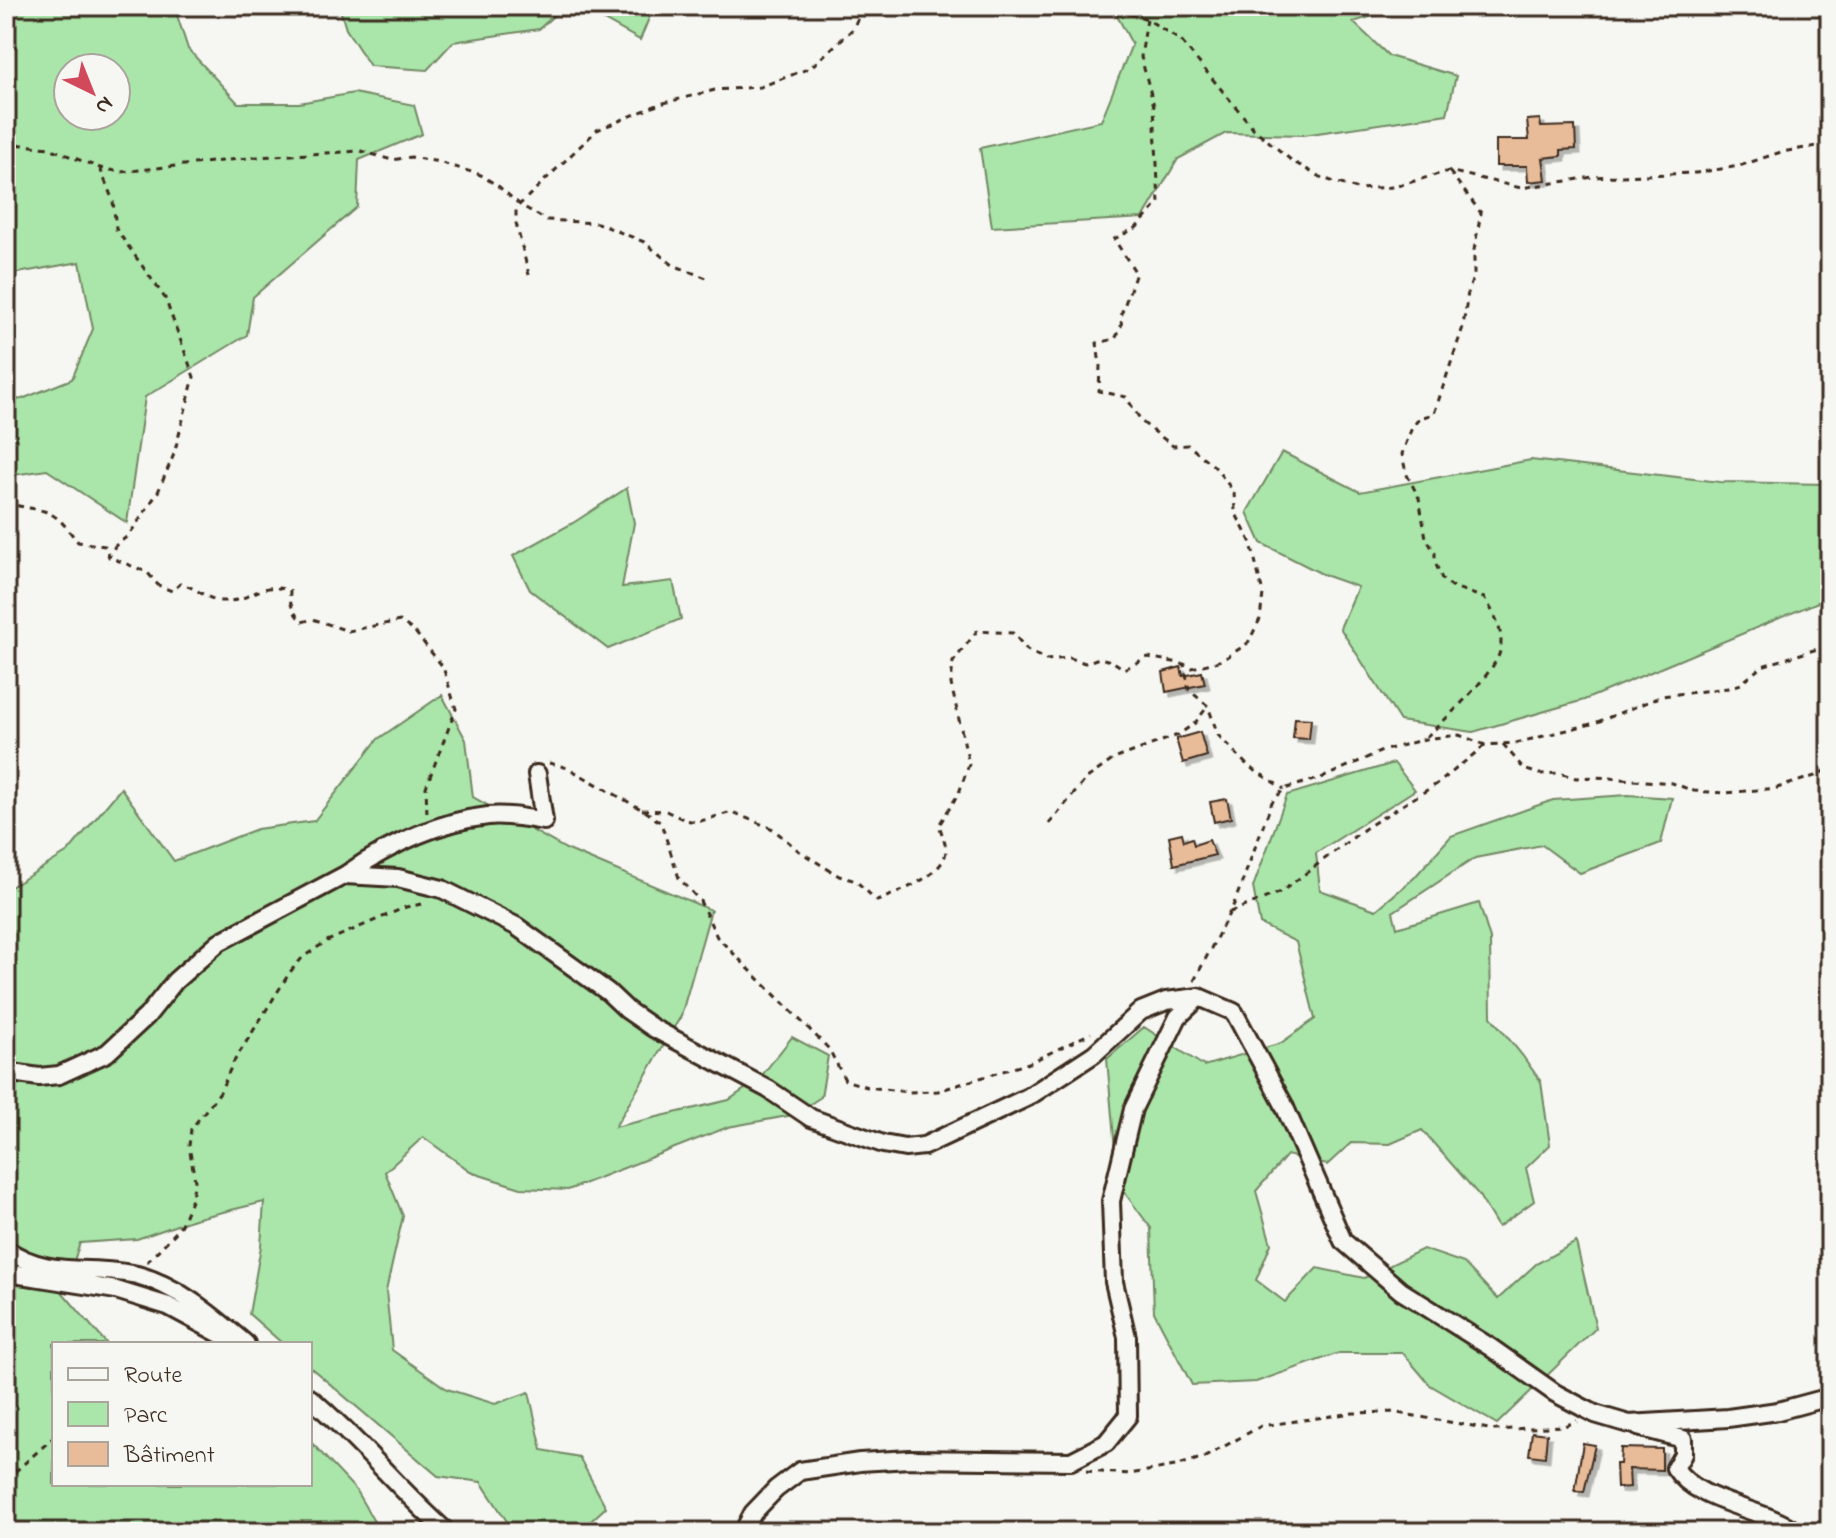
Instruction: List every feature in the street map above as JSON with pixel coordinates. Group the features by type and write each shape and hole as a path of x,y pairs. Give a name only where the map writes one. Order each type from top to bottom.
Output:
{"street":[{"path":"6,1072 39,1077 59,1075 107,1053 147,1016 175,981 219,942 412,836 489,816 544,821 537,774"},
{"path":"345,875 398,878 442,889 479,906 516,926 653,1028 768,1089 811,1118 883,1144 905,1148 924,1146 1028,1097 1094,1054 1141,1011 1166,1001 1192,998 1234,1012 1283,1103 1343,1241 1401,1291 1490,1347 1555,1393 1595,1414 1683,1439 1683,1454 1675,1468 1682,1479 1705,1493 1785,1523 1797,1532"},
{"path":"743,1532 753,1513 776,1489 800,1471 860,1462 910,1459 1071,1461 1106,1443 1128,1416 1127,1337 1114,1282 1111,1201 1133,1109 1178,1017 1192,998"},
{"path":"6,1249 20,1259 41,1267 137,1275 166,1287 206,1310 241,1342"},
{"path":"34,1277 52,1268"},
{"path":"6,1273 116,1290 168,1306 239,1342"},
{"path":"1629,1424 1728,1418 1778,1411 1830,1397"},
{"path":"312,1400 371,1454 415,1504 447,1532"}],"path":[{"path":"529,275 516,223 516,208 597,130 660,104 715,90 760,87 810,68 853,29 863,6"},
{"path":"1106,6 1147,19 1181,41 1254,129 1292,161 1322,178 1357,189 1394,187 1449,171 1521,188 1593,177 1696,173 1739,166 1781,152 1830,144"},
{"path":"642,810 666,811 697,822 732,812 773,829 799,851 839,876 856,881 877,901 911,887 939,866 945,855 939,825 959,793 969,764 951,684 953,662 977,631 1013,633 1027,650 1046,660 1070,658 1085,663 1099,658 1112,661 1124,669 1148,657 1192,668 1223,660 1248,643 1260,619 1263,594 1251,543 1235,512 1234,492 1214,466 1188,445 1173,446 1142,422 1126,397 1099,391 1097,343 1115,339 1136,273 1114,239 1136,228 1159,203 1154,106 1141,57 1147,19"},
{"path":"6,143 49,148 100,168 121,172 257,157 361,151 392,160 411,157 439,162 481,175 546,220 597,223 644,242 673,265 709,279"},
{"path":"100,168 113,201 116,229 165,298 194,377 174,454 158,492 129,535 115,546 109,557"},
{"path":"1425,739 1460,706 1500,654 1500,629 1484,598 1451,586 1442,579 1435,553 1426,538 1419,498 1406,473 1402,454 1419,418 1434,414 1463,327 1474,275 1474,250 1481,213 1449,171"},
{"path":"6,501 20,509 44,511 61,520 78,542 105,546 109,557 147,572 158,585 172,591 180,584 193,586 204,596 219,601 239,599 254,595 263,587 277,586 290,591 289,601 302,622 313,619 348,631 400,621 415,632 443,667 456,709 426,787 429,831"},
{"path":"1192,998 1246,874 1272,802 1284,789 1324,777 1382,751 1425,739 1459,735 1485,745 1516,743 1595,723 1662,696 1728,688 1741,684 1762,666 1830,645"},
{"path":"1184,664 1189,690 1208,706 1218,735 1248,766 1284,789"},
{"path":"1049,824 1087,778 1114,759 1178,735 1195,723 1208,706"},
{"path":"1503,744 1524,769 1539,774 1672,783 1694,791 1726,793 1777,788 1818,775 1830,767"},
{"path":"1230,912 1281,892 1367,827 1440,782 1485,745"},
{"path":"537,774 547,763 554,762 661,823 679,878 700,901 717,937 829,1049 845,1080 867,1087 938,1091 1029,1063 1098,1029"},
{"path":"137,1275 179,1229 191,1201 195,1181 189,1146 191,1129 220,1092 233,1063 290,972 313,949 368,921 406,907 439,901"},
{"path":"1057,1460 1077,1469 1130,1474 1205,1457 1261,1426 1353,1413 1392,1412 1495,1430 1564,1426 1595,1414"},
{"path":"6,1480 52,1439"}],"green space":[{"path":"6,6 174,6 188,49 238,103 299,103 354,93 414,105 422,134 359,160 357,207 253,297 247,335 145,397 127,523 47,470 6,476 6,401 22,399 72,379 93,329 80,262 6,275"},
{"path":"339,6 564,6 539,29 453,42 427,70 370,66 346,29"},
{"path":"579,6 654,6 640,40"},
{"path":"1112,6 1406,6 1353,22 1389,56 1456,76 1447,114 1304,135 1226,133 1178,159 1143,218 992,227 980,148 1101,121 1132,44"},
{"path":"1282,452 1360,492 1531,460 1720,482 1830,484 1830,597 1584,700 1473,732 1400,721 1340,628 1358,587 1324,575 1261,543 1247,512"},
{"path":"627,488 634,523 622,587 673,581 681,619 608,649 530,590 513,556"},
{"path":"442,695 466,740 473,797 566,849 711,910 681,1016 615,1127 729,1100 759,1079 792,1037 828,1056 821,1097 793,1115 728,1127 568,1190 521,1188 473,1173 423,1137 385,1172 403,1216 386,1291 392,1350 447,1389 495,1404 529,1392 542,1450 579,1457 606,1507 579,1532 514,1532 481,1482 438,1476 312,1369 312,1342 281,1342 249,1314 261,1246 264,1202 194,1219 137,1239 80,1243 63,1293 105,1342 52,1342 52,1486 312,1486 312,1443 355,1489 380,1532 6,1532 6,890 68,852 121,788 174,861 257,829 314,821 378,739"},
{"path":"1394,763 1415,790 1316,853 1320,890 1376,910 1414,878 1451,836 1553,800 1628,795 1672,798 1661,843 1580,873 1542,845 1475,858 1393,912 1397,928 1479,903 1490,939 1491,1017 1541,1082 1550,1145 1526,1168 1534,1201 1498,1227 1478,1194 1422,1130 1390,1144 1351,1143 1327,1165 1287,1155 1256,1191 1271,1244 1256,1280 1285,1302 1317,1268 1364,1278 1423,1249 1464,1263 1498,1299 1536,1264 1576,1242 1596,1328 1497,1424 1430,1385 1403,1353 1339,1353 1256,1382 1192,1385 1154,1312 1151,1228 1118,1184 1107,1059 1144,1027 1204,1066 1281,1043 1315,1019 1296,942 1260,924 1253,887 1287,795"}],"building":[{"path":"1540,119 1541,127 1575,126 1576,149 1561,150 1561,156 1543,158 1546,180 1528,182 1527,166 1496,166 1496,140 1529,140 1527,120"},
{"path":"1181,667 1183,676 1202,672 1205,684 1166,692 1163,672"},
{"path":"1295,718 1311,719 1309,739 1293,738"},
{"path":"1200,732 1207,756 1183,763 1176,739"},
{"path":"1227,799 1231,818 1214,822 1210,802"},
{"path":"1182,833 1184,841 1192,838 1194,845 1209,840 1215,855 1174,865 1169,836"},
{"path":"1532,1432 1547,1434 1545,1457 1529,1455"},
{"path":"1583,1443 1595,1445 1584,1492 1575,1491"},
{"path":"1621,1448 1662,1449 1662,1470 1629,1469 1630,1487 1617,1488 1616,1464 1620,1464"}]}
